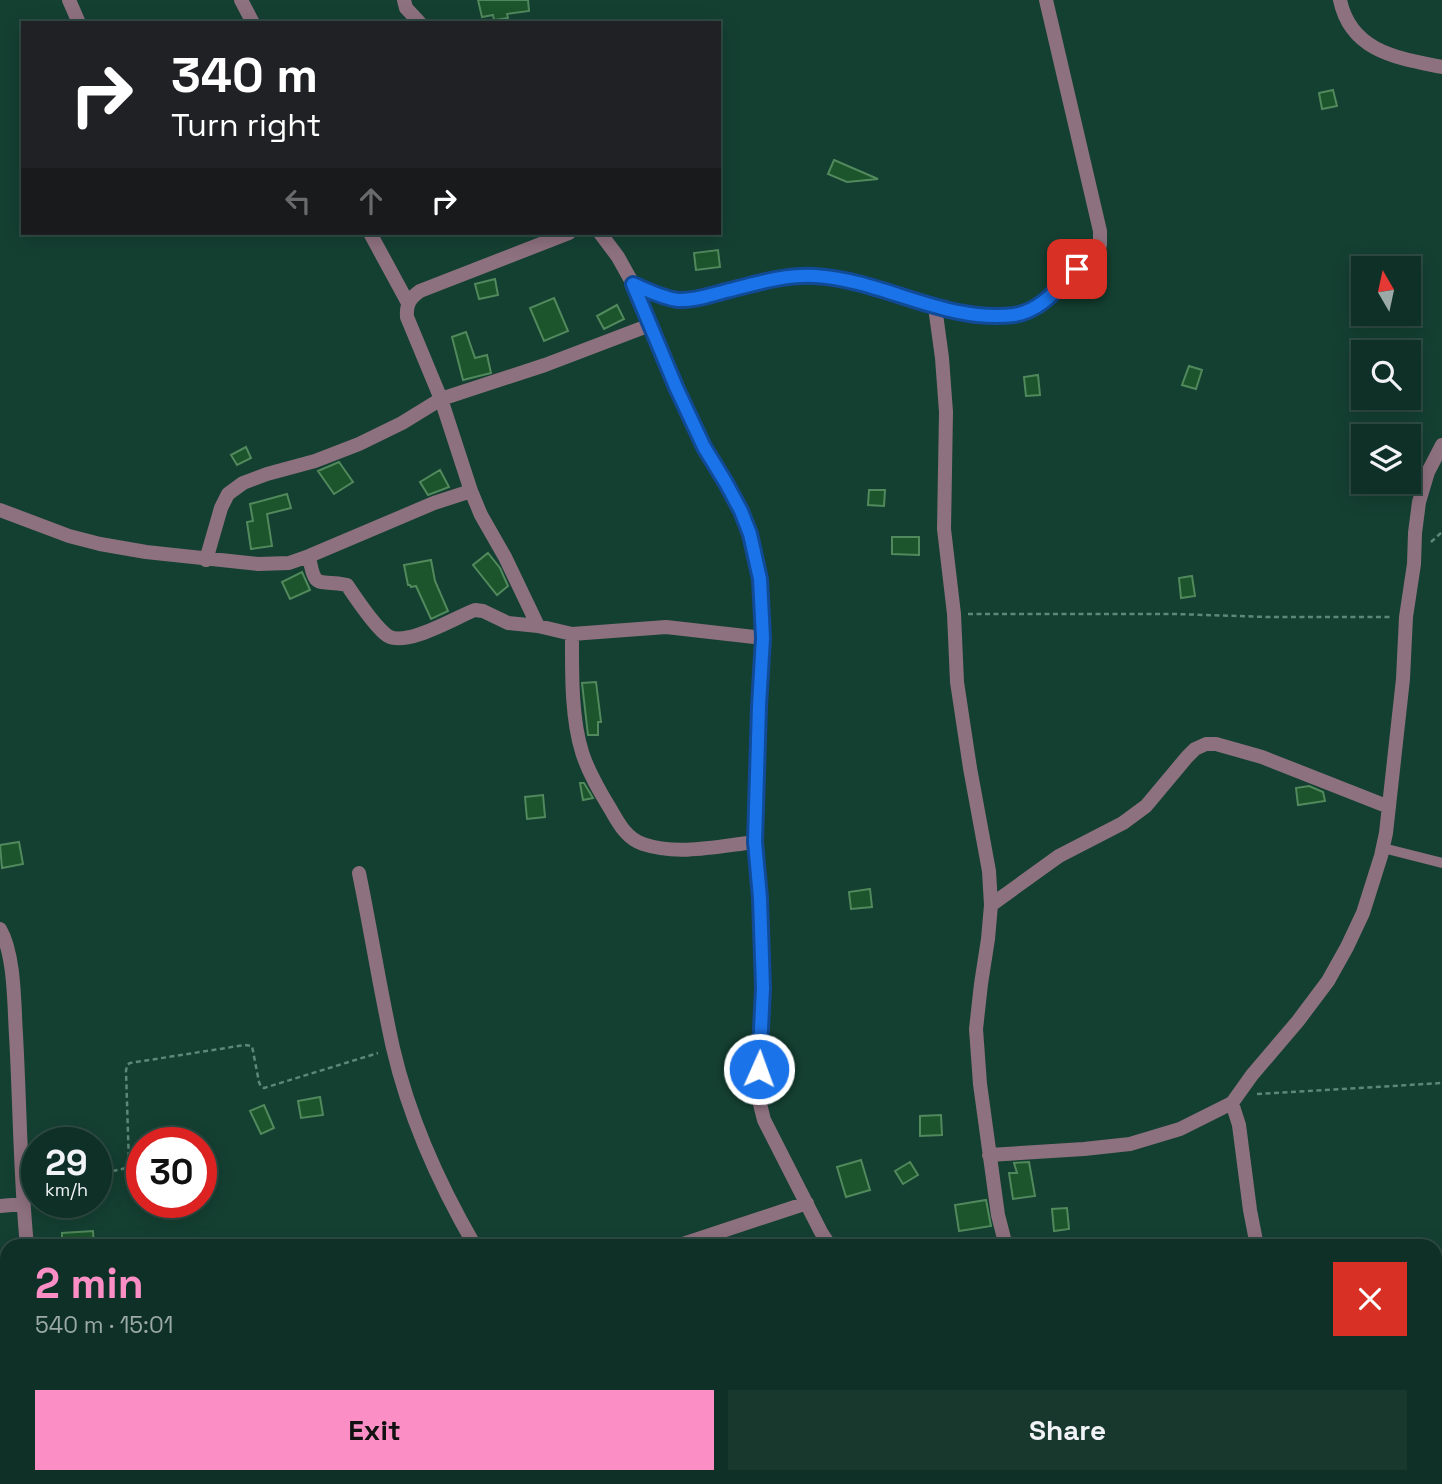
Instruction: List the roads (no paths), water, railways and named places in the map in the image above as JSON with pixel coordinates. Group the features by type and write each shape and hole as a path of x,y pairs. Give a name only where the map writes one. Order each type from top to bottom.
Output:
{"street":[{"path":"69,0 78,21"},
{"path":"241,0 252,21"},
{"path":"393,0 405,4 418,21"},
{"path":"633,284 678,300 692,300 779,278 811,276 838,278 935,307 980,316 1026,313 1039,307 1100,245 1100,231 1046,0"},
{"path":"1340,0 1345,17 1352,28 1371,46 1407,60 1442,67"},
{"path":"371,235 408,303"},
{"path":"538,626 505,557 481,515 441,399 407,317 408,303 412,296 420,291 564,235"},
{"path":"602,235 633,284 704,447 726,483 750,534 760,579 763,638 755,842 763,988 759,1050 760,1104 764,1120 826,1239"},
{"path":"935,307 946,412 944,530 954,614 957,682 989,871 991,905 976,1029 980,1084 998,1214 1004,1239"},
{"path":"206,560 221,508 228,494 243,483 359,444 402,423 441,399 545,365 649,325"},
{"path":"989,1156 1130,1144 1180,1129 1234,1099 1328,981 1363,912 1383,848 1403,679 1406,617 1419,502 1428,472 1442,445"},
{"path":"0,510 69,536 100,544 206,560 275,564 289,563 309,556 434,503 471,491"},
{"path":"309,556 314,579 322,584 346,585 386,635 392,638 411,637 475,610 508,623 538,626 572,634 666,628 763,638"},
{"path":"572,634 572,680 581,748 599,789 626,834 633,840 663,849 755,842"},
{"path":"991,905 1059,856 1123,823 1146,806 1186,757 1195,748 1206,744 1216,744 1262,757 1389,807"},
{"path":"359,873 393,1048 404,1089 438,1176 471,1239"},
{"path":"0,929 9,954 13,988 21,1137"},
{"path":"1234,1099 1256,1239"},
{"path":"698,1239 807,1203"},
{"path":"0,1206 21,1204"},
{"path":"24,1218 26,1239"}],"lane":[{"path":"1383,848 1442,863"}]}
